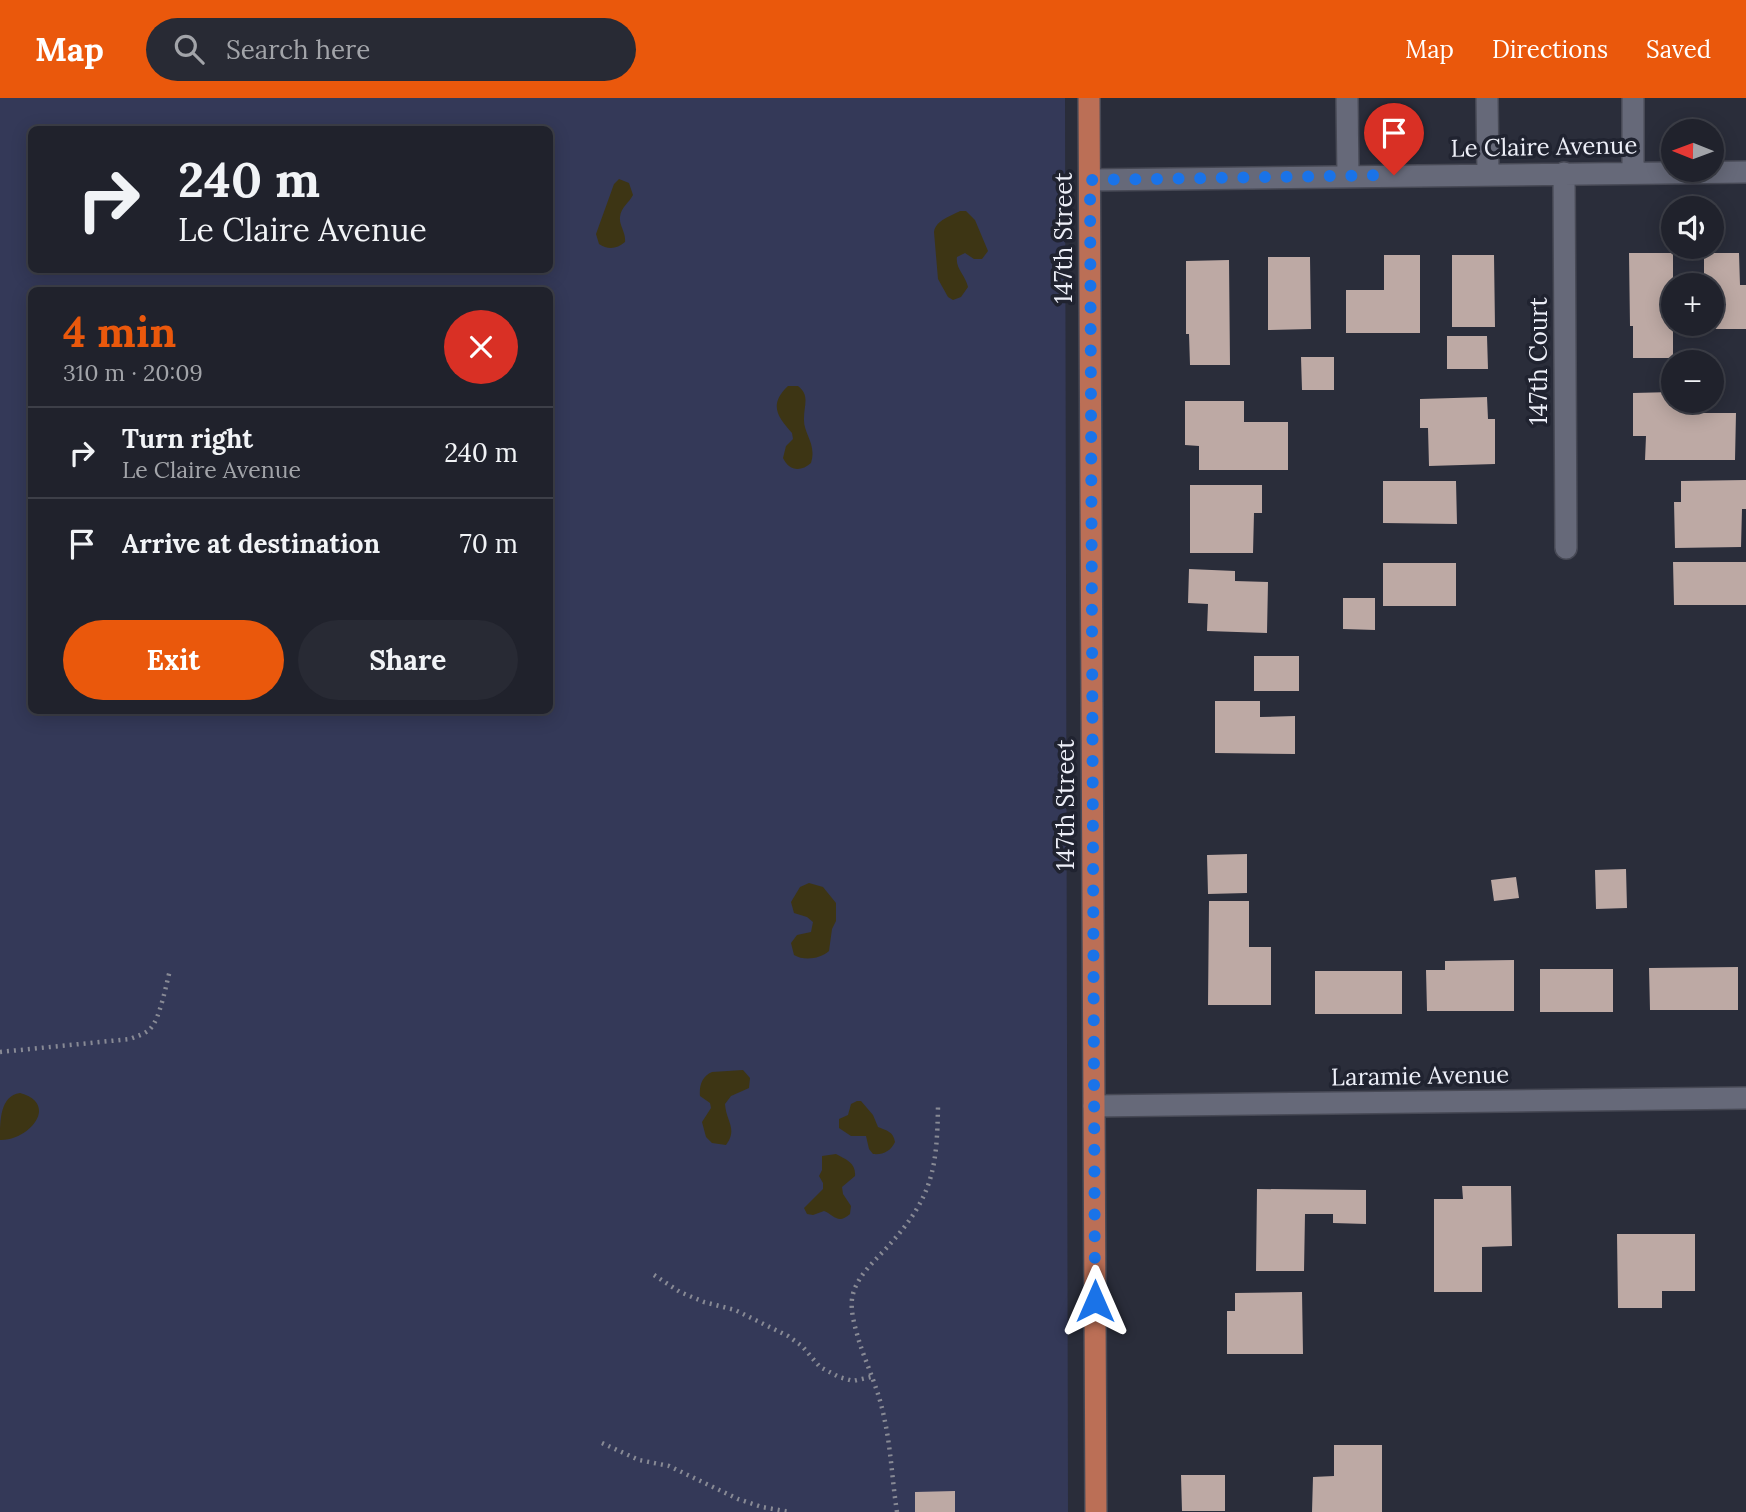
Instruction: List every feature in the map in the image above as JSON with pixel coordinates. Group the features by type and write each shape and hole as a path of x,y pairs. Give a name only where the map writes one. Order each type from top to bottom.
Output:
{"main road":[{"name":"147th Street","path":"1089,98 1096,1512"}],"street":[{"path":"1348,98 1348,176"},
{"path":"1488,98 1488,174"},
{"path":"1633,98 1633,172"},
{"name":"Le Claire Avenue","path":"1090,180 1746,172"},
{"name":"147th Court","path":"1564,173 1566,548"},
{"name":"Laramie Avenue","path":"1094,1106 1746,1098"}],"path":[{"path":"0,1052 142,1035 156,1020 170,970"},
{"path":"897,1512 886,1424 857,1333 852,1295 864,1273 907,1225 928,1191 934,1170 938,1106"},
{"path":"654,1275 680,1292 735,1311 788,1336 803,1346 820,1367 839,1377 853,1381 871,1377"},
{"path":"602,1443 639,1460 670,1466 738,1499 790,1512"}],"shaded area":[{"path":"0,98 1065,98 1068,1512 0,1512"}],"sand":[{"path":"619,179 629,183 633,195 620,217 625,242 609,248 599,244 596,234 614,184"},
{"path":"960,211 966,211 975,220 988,251 982,259 974,259 965,253 957,257 968,287 961,297 953,300 948,297 938,279 934,232 941,221"},
{"path":"788,386 798,386 805,397 804,424 812,456 811,463 799,469 788,466 783,458 786,446 793,439 792,433 779,416 777,405 778,399"},
{"path":"809,883 823,887 836,903 836,921 829,951 821,956 807,958 794,955 791,943 797,935 811,932 813,922 794,913 791,902 800,887"},
{"path":"743,1070 750,1078 749,1088 731,1096 725,1104 731,1129 729,1139 726,1145 712,1143 706,1137 702,1122 711,1108 710,1103 700,1096 702,1082 712,1072"},
{"path":"20,1093 32,1098 38,1105 36,1121 21,1135 0,1140 2,1110 8,1099"},
{"path":"861,1101 873,1115 878,1127 893,1136 895,1142 886,1152 873,1154 866,1136 851,1136 839,1128 839,1119 848,1115 851,1104"},
{"path":"836,1154 850,1162 855,1172 855,1176 842,1187 851,1206 850,1214 839,1219 824,1211 807,1214 804,1208 823,1189 819,1176 822,1156"}],"building":[{"path":"1629,253 1661,253 1661,259 1673,259 1673,273 1661,273 1661,336 1673,336 1673,350 1661,350 1661,358 1633,358 1633,326 1630,326"},
{"path":"1724,253 1739,253 1740,285 1746,285 1746,329 1724,329 1724,273 1704,273 1704,259 1724,259"},
{"path":"1384,255 1420,255 1420,333 1346,333 1346,290 1384,290"},
{"path":"1452,255 1494,255 1495,327 1452,327"},
{"path":"1268,257 1310,257 1311,329 1268,330"},
{"path":"1229,260 1230,365 1190,365 1189,334 1186,334 1186,261"},
{"path":"1447,336 1487,336 1488,369 1447,369"},
{"path":"1301,357 1334,357 1334,390 1302,390"},
{"path":"1661,392 1661,413 1736,413 1735,460 1645,460 1646,436 1633,436 1633,393"},
{"path":"1487,397 1488,419 1495,419 1495,464 1429,466 1428,428 1420,428 1420,399"},
{"path":"1185,401 1244,401 1244,422 1288,422 1288,470 1199,470 1199,446 1185,445"},
{"path":"1746,480 1746,509 1742,509 1741,547 1675,548 1674,502 1681,502 1681,481"},
{"path":"1383,481 1456,481 1457,524 1383,523"},
{"path":"1190,485 1262,485 1262,513 1254,513 1253,553 1190,553"},
{"path":"1673,562 1746,562 1746,605 1674,605"},
{"path":"1383,563 1456,563 1456,606 1383,606"},
{"path":"1189,569 1235,571 1235,581 1268,582 1267,633 1207,631 1208,604 1188,603"},
{"path":"1343,598 1375,598 1375,630 1343,629"},
{"path":"1254,656 1299,656 1299,691 1254,691"},
{"path":"1215,701 1260,701 1260,717 1295,716 1295,754 1215,753"},
{"path":"1247,854 1247,893 1208,894 1207,855"},
{"path":"1626,869 1627,908 1596,909 1595,870"},
{"path":"1516,877 1519,898 1494,901 1491,880"},
{"path":"1209,901 1249,901 1249,947 1271,947 1271,1005 1208,1005"},
{"path":"1514,960 1514,1011 1427,1011 1426,970 1445,970 1445,961"},
{"path":"1738,967 1738,1010 1650,1010 1649,968"},
{"path":"1540,969 1613,969 1613,1012 1540,1012"},
{"path":"1315,971 1402,971 1402,1014 1315,1014"},
{"path":"1462,1186 1511,1186 1512,1246 1482,1247 1482,1292 1434,1292 1434,1199 1463,1199"},
{"path":"1257,1189 1366,1190 1366,1224 1333,1223 1333,1214 1305,1214 1304,1271 1256,1271"},
{"path":"1617,1234 1695,1234 1695,1291 1662,1291 1662,1308 1618,1308"},
{"path":"1302,1292 1303,1354 1227,1354 1227,1311 1235,1311 1235,1293"},
{"path":"1334,1445 1382,1445 1382,1512 1312,1512 1313,1477 1334,1476"},
{"path":"1181,1475 1225,1475 1225,1511 1182,1511"},
{"path":"955,1491 955,1512 915,1512 915,1492"}],"route":[{"path":"1095,1301 1090,180 1394,175"}]}
